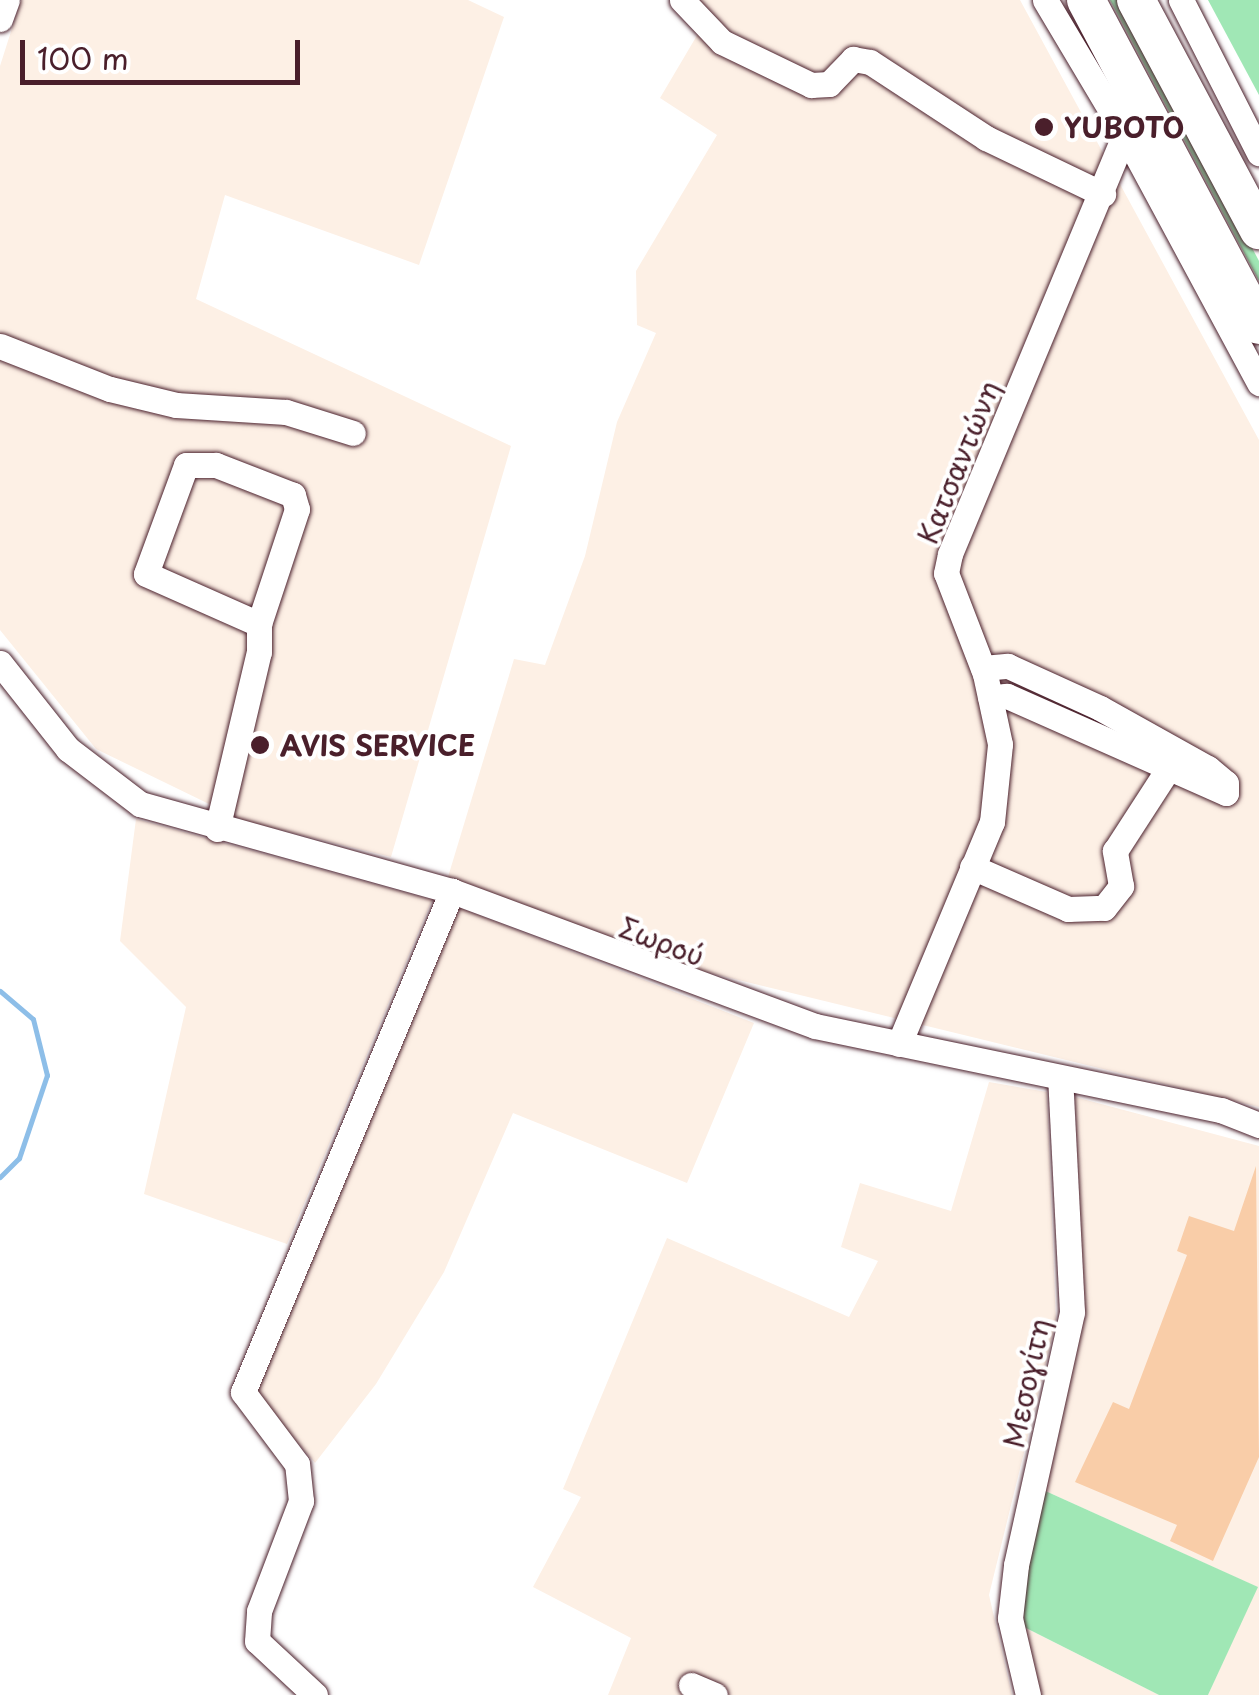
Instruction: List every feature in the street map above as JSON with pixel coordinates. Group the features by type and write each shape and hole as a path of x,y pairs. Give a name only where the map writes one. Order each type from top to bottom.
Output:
{"highway":[{"path":"1086,0 1259,325"},
{"path":"1136,0 1259,230"}],"street":[{"path":"0,19 8,0"},
{"path":"682,0 722,42 811,86 829,84 853,59 870,62 986,138 1103,194"},
{"path":"1044,0 1126,134 1259,384"},
{"path":"1182,0 1259,153"},
{"name":"Κατσαντώνη","path":"899,1044 992,822 1000,744 983,668 946,574 950,554 1126,134"},
{"path":"0,346 143,397 300,414 353,433"},
{"path":"216,829 259,652 259,624 296,519 296,500 216,466 186,465 146,574 259,624"},
{"name":"Σωρού","path":"0,662 68,748 140,804 216,829 452,891 704,989 815,1026 1060,1080 1221,1110 1259,1125"},
{"path":"983,668 1008,666 1100,708 1208,768 1226,783 1226,793 1007,696 990,697"},
{"path":"972,867 1068,909 1104,908 1121,886 1115,851 1168,769"},
{"path":"314,1695 258,1641 259,1611 301,1501 296,1464 243,1392 452,891"},
{"name":"Μεσογίτη","path":"1028,1695 1010,1618 1016,1565 1072,1312 1060,1080"}],"shaded area":[{"path":"21,0 468,0 504,17 419,265 225,195 196,299 511,446 391,857 244,821 96,749 0,630 0,66"},
{"path":"699,0 1020,0 1259,440 1259,1107 640,956 448,877 514,659 545,665 585,556 617,422 656,333 637,325 636,271 717,135 660,98 699,32"},
{"path":"136,819 432,900 287,1244 144,1194 186,1007 120,941"},
{"path":"455,906 754,1023 687,1183 513,1113 444,1272 376,1384 315,1463 251,1389"},
{"path":"989,1082 1047,1092 1056,1322 989,1595 1012,1695 608,1695 631,1638 533,1587 581,1497 563,1489 667,1238 849,1317 878,1261 841,1247 860,1183 951,1211"},
{"path":"1075,1097 1259,1146 1259,1695 1208,1695 1257,1587 1041,1489 1082,1298"},
{"path":"1024,1627 1159,1695 1036,1695"}],"green space":[{"path":"1110,0 1121,0 1259,261 1259,281"},
{"path":"1208,0 1259,0 1259,95"},
{"path":"1041,1489 1258,1587 1208,1695 1159,1695 1024,1627 1023,1577"}],"building":[{"path":"1256,1166 1259,1457 1213,1561 1170,1541 1177,1525 1075,1482 1113,1402 1129,1409 1187,1255 1177,1251 1189,1216 1234,1231"}],"waterway":[{"path":"0,991 33,1019 47,1075 19,1158 0,1177"}],"place":[{"name":"YUBOTO","path":"1044,127"},
{"name":"AVIS SERVICE","path":"260,745"}]}
